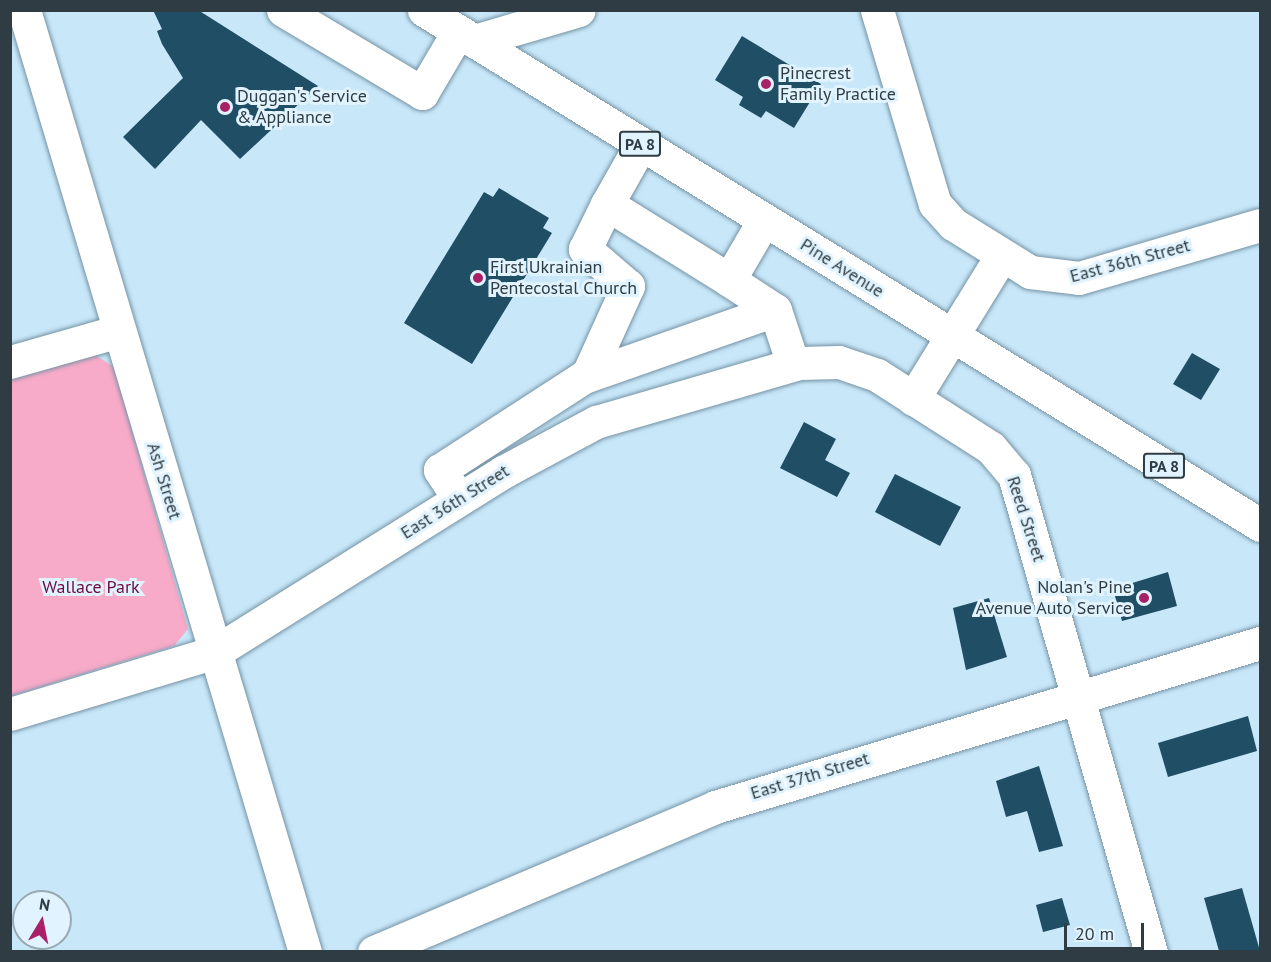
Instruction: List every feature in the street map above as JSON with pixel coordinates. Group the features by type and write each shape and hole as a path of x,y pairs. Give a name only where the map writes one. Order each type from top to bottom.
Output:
{"street":[{"name":"Ash Street","path":"24,10 305,951"},
{"path":"283,10 422,93 466,37 579,10"},
{"name":"Pine Avenue","path":"424,10 1260,525"},
{"path":"877,10 935,204 953,224 1002,255 913,399"},
{"path":"588,374 628,286 585,249 641,144"},
{"path":"607,204 775,310 793,364"},
{"path":"729,280 764,220"},
{"name":"East 36th Street","path":"1002,255 1046,277 1079,278 1260,225"},
{"path":"459,499 440,470 588,374 775,310"},
{"path":"10,362 118,331"},
{"name":"East 36th Street","path":"10,714 214,652 459,499 596,422 793,364 820,360 858,367 913,399"},
{"name":"Reed Street","path":"913,399 991,448 1014,475 1151,951"},
{"name":"East 37th Street","path":"374,951 715,807 1260,643"}],"green space":[{"name":"Wallace Park","path":"95,355 114,367 188,629 174,646 11,696 11,380"}],"building":[{"name":"Duggan's Service & Appliance","path":"153,10 198,10 318,86 240,159 201,120 155,169 123,137 183,78 162,44 157,31 162,29"},
{"path":"742,36 821,84 794,128 766,111 761,118 739,105 743,97 715,80"},
{"name":"First Ukrainian Pentecostal Church","path":"499,188 549,218 543,228 552,233 472,364 404,323 484,192 493,197"},
{"path":"1192,353 1220,369 1201,400 1173,384"},
{"path":"804,422 836,439 825,460 850,473 837,497 780,468"},
{"path":"895,474 961,507 940,546 875,512"},
{"path":"1168,572 1177,606 1122,621 1113,589"},
{"path":"989,598 1007,657 966,670 953,608"},
{"path":"1248,716 1257,751 1168,777 1158,743"},
{"path":"1039,766 1063,846 1039,852 1027,811 1006,817 996,781"},
{"path":"1242,888 1260,951 1219,951 1204,898"},
{"path":"1062,898 1070,925 1043,932 1036,905"}],"place":[{"name":"Pinecrest Family Practice","path":"766,84"},
{"name":"Duggan's Service & Appliance","path":"225,107"},
{"name":"First Ukrainian Pentecostal Church","path":"478,278"},
{"name":"Nolan's Pine Avenue Auto Service","path":"1144,598"}]}
